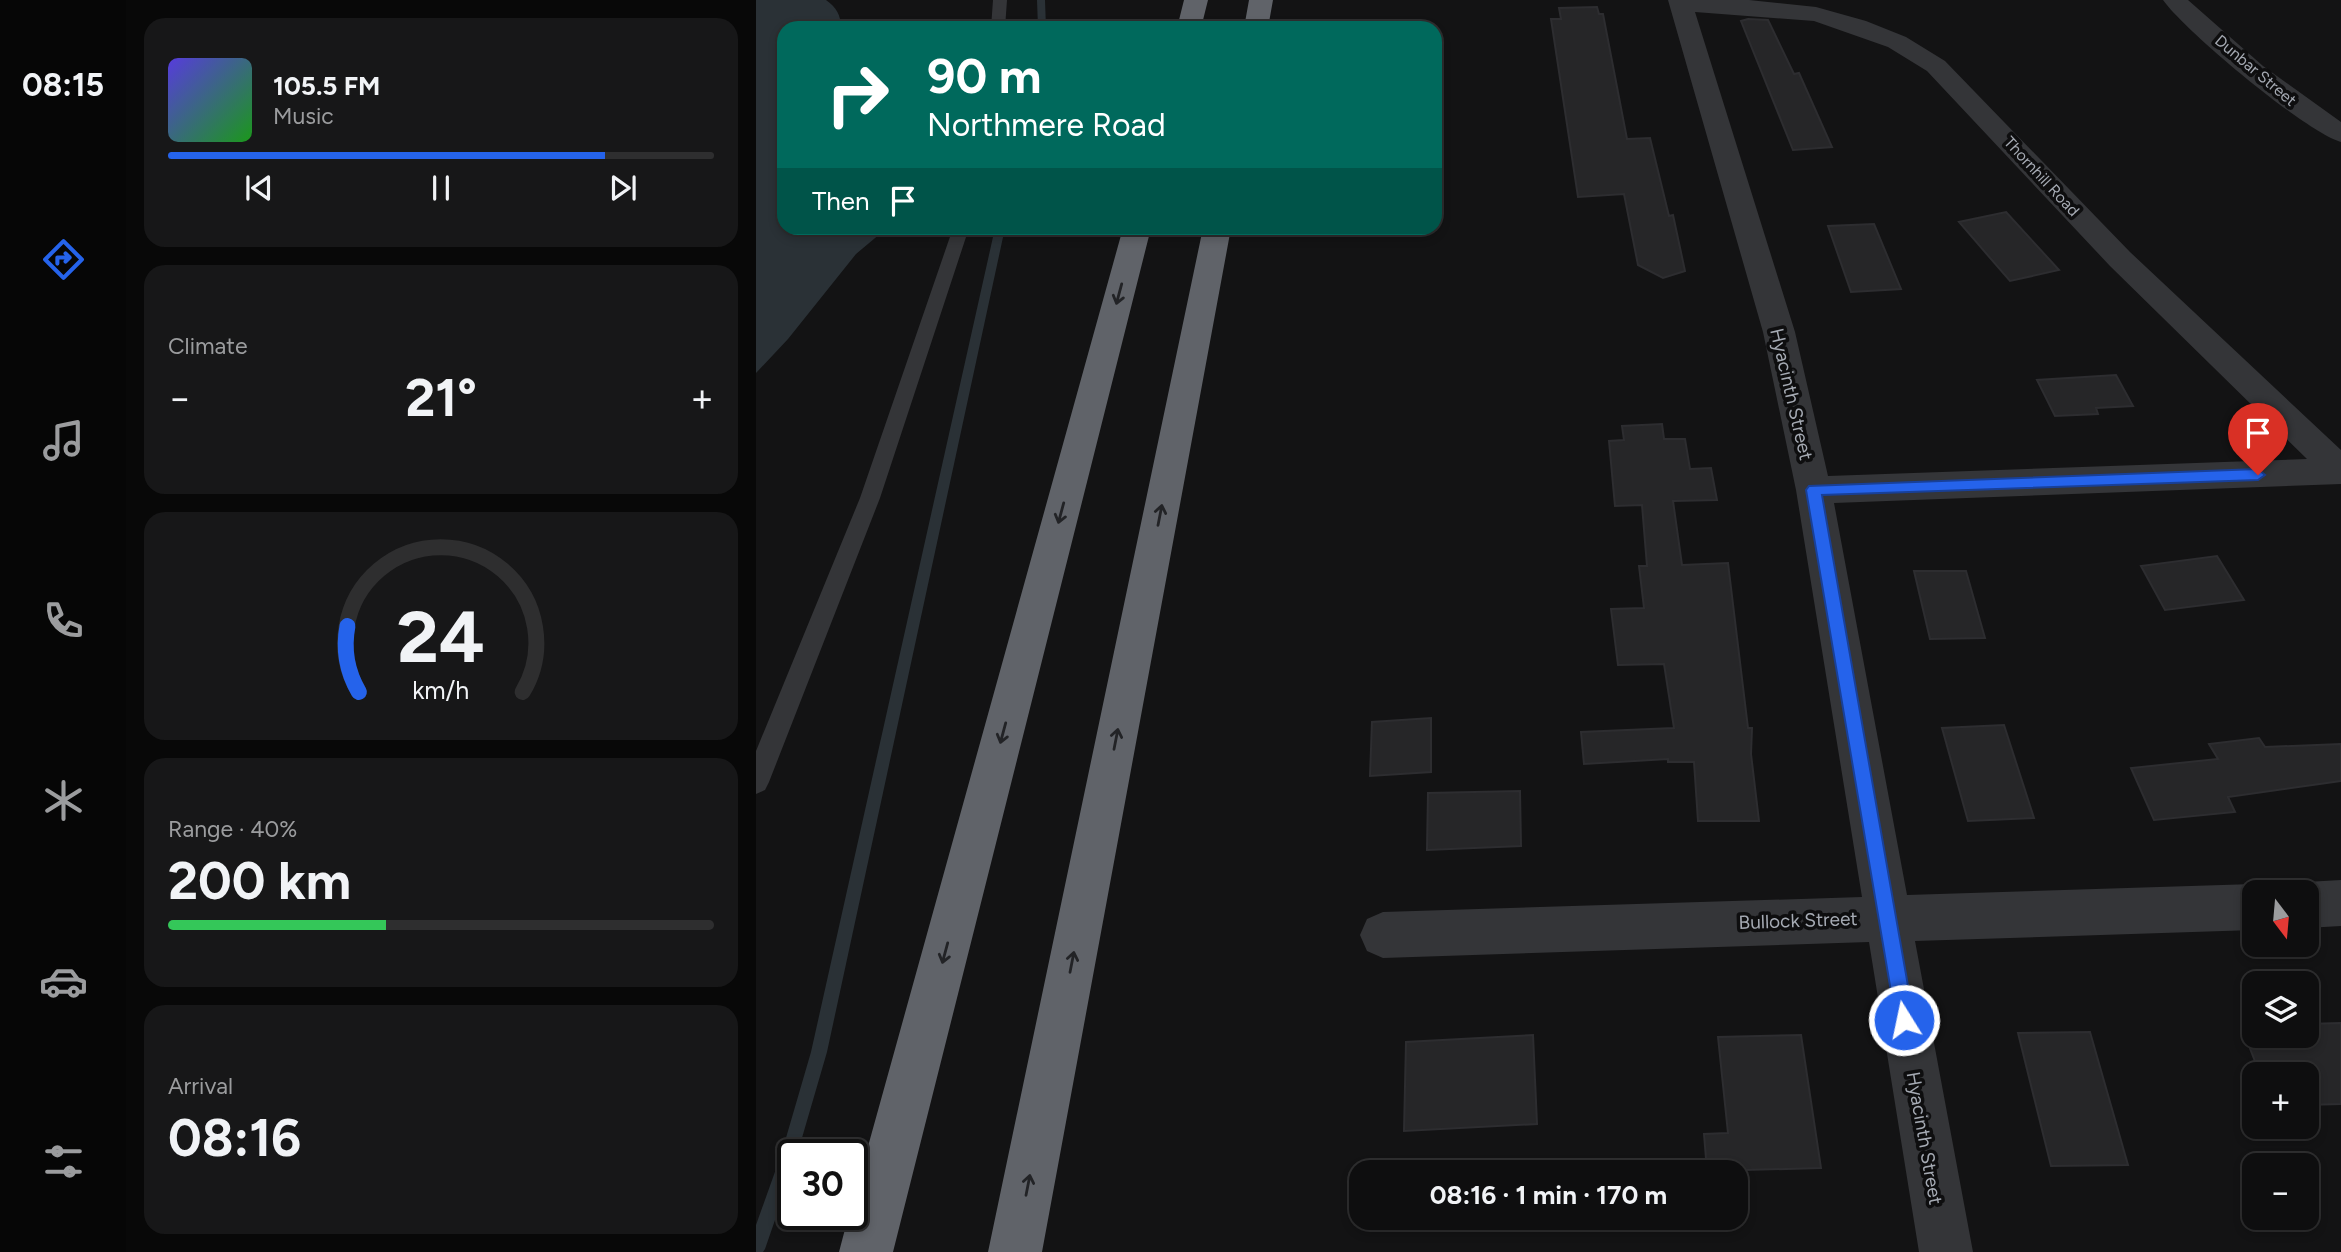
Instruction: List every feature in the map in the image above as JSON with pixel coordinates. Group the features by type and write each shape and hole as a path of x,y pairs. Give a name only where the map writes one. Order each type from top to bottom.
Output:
{"highway":[{"path":"1191,21 1196,0"},
{"path":"1257,21 1261,0"},
{"path":"866,1252 1135,235"},
{"path":"1015,1252 1216,235"}],"street":[{"name":"Dunbar Street","path":"2175,0 2244,61 2341,134"},
{"name":"Thornhill Road","path":"1681,2 1816,14 1858,26 1897,42 1936,66 2120,259 2341,471"},
{"name":"Hyacinth Street","path":"1681,2 1779,332 1814,490 1885,917 1946,1252"},
{"path":"1814,490 2341,471"},
{"path":"2319,904 2341,903"},
{"name":"Bullock Street","path":"1383,935 2242,907"}],"lane":[{"path":"998,21 1000,0"},
{"path":"756,782 870,498 959,235"}],"shaded area":[{"path":"756,0 826,0 833,6 840,21 777,21 777,235 879,235 856,254 788,339 756,373"}],"building":[{"path":"1597,7 1599,14 1603,14 1627,139 1650,138 1669,216 1673,215 1685,271 1663,278 1638,265 1624,194 1578,197 1551,19 1561,19 1559,8"},
{"path":"1768,20 1794,74 1799,73 1832,147 1793,150 1741,21"},
{"path":"2006,212 2059,270 2010,281 1959,222"},
{"path":"1874,224 1901,289 1851,292 1828,226"},
{"path":"2116,375 2133,406 2096,408 2098,414 2055,416 2037,380"},
{"path":"1662,424 1664,439 1685,439 1690,469 1711,468 1717,500 1673,501 1682,565 1728,563 1748,728 1752,728 1751,754 1759,821 1698,821 1694,762 1668,762 1668,759 1584,764 1581,732 1674,728 1664,664 1618,665 1611,609 1644,608 1639,566 1647,566 1642,505 1615,506 1609,441 1624,440 1622,426"},
{"path":"2217,556 2244,600 2165,610 2141,566"},
{"path":"1914,571 1966,571 1985,638 1930,639"},
{"path":"1431,718 1431,772 1370,776 1372,722"},
{"path":"2004,725 2034,818 1968,821 1942,728"},
{"path":"2259,738 2265,747 2341,744 2341,781 2228,797 2235,812 2154,820 2131,768 2218,759 2209,744"},
{"path":"1520,791 1521,846 1427,850 1428,793"},
{"path":"2341,1023 2341,1104 2319,1105 2319,1062 2255,1062 2250,1048 2319,1048 2319,1024"},
{"path":"2090,1032 2128,1165 2051,1166 2018,1033"},
{"path":"1533,1035 1537,1124 1404,1131 1406,1042"},
{"path":"1801,1035 1821,1168 1748,1170 1748,1160 1706,1160 1704,1134 1728,1133 1718,1037"}],"waterway":[{"path":"1041,0 1042,21"},
{"path":"756,1249 789,1155 819,1052 998,235"}],"route":[{"path":"1904,1020 1814,490 2258,475"}]}
